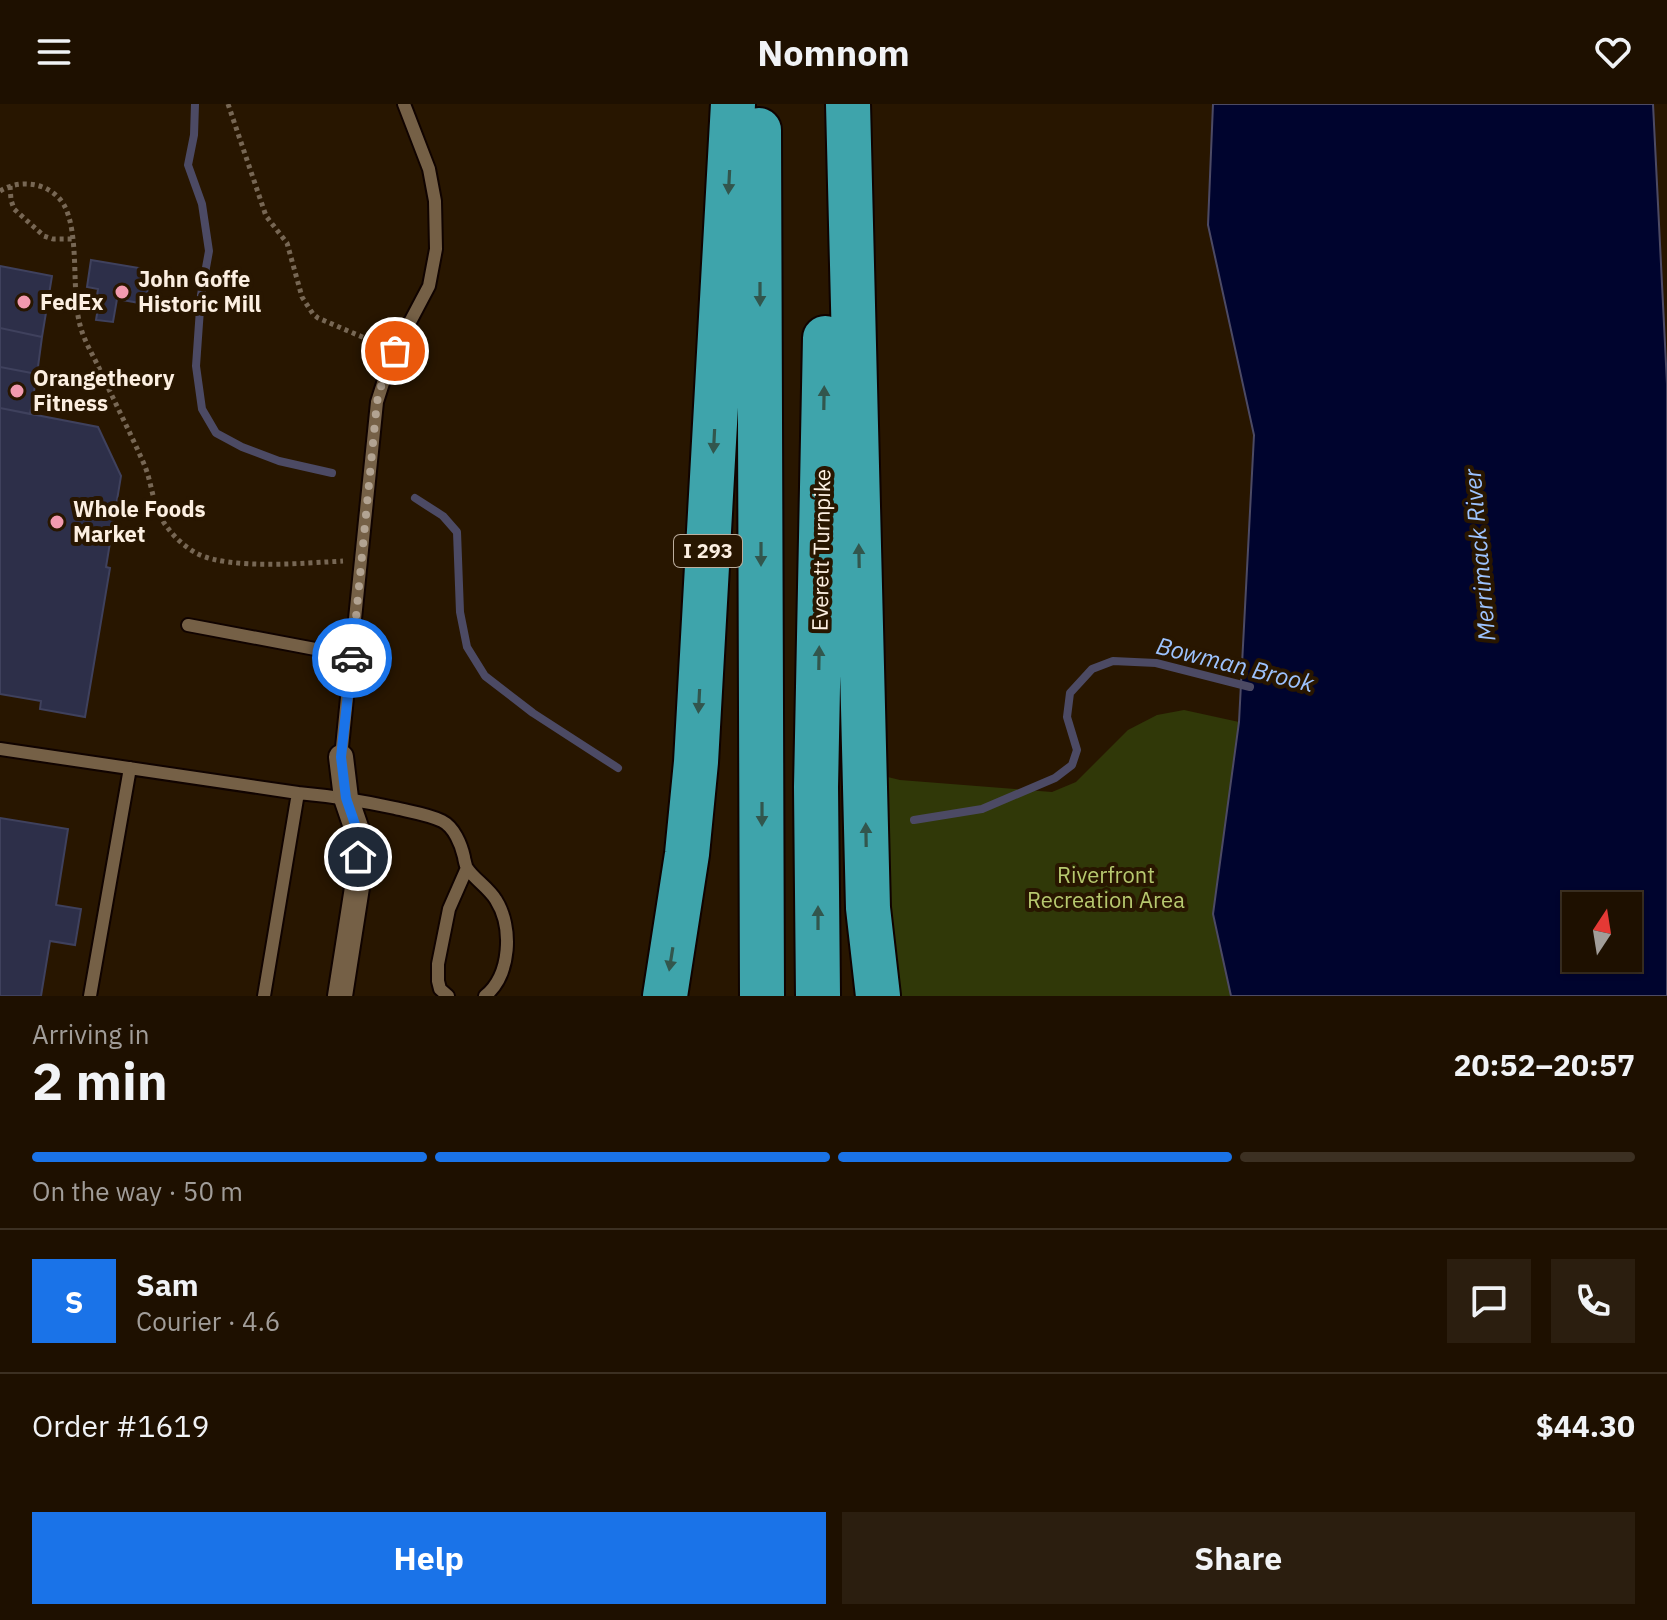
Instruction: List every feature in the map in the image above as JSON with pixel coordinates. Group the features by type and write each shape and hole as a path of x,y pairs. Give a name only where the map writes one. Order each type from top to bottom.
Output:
{"highway":[{"name":"I 293","path":"665,996 687,854 696,762 733,104"},
{"path":"759,104 762,996"},
{"name":"Everett Turnpike","path":"818,996 816,787 830,104"},
{"path":"848,104 868,908 878,996"}],"street":[{"path":"340,996 358,881 358,833 346,798 341,757"}],"lane":[{"path":"341,757 377,402 391,358 429,286 436,249 435,201 429,169 404,104"},
{"path":"188,625 352,656"},
{"path":"0,749 346,798 446,822 456,835 467,868 496,900 504,917 505,959 499,979 485,996"},
{"path":"90,996 130,768"},
{"path":"264,996 298,793"},
{"path":"448,996 440,989 438,964 449,909 467,868"}],"path":[{"path":"228,104 266,216 287,243 302,297 318,318 374,342"},
{"path":"0,191 28,183 53,193 66,209 80,324 145,468 160,515 171,532 198,554 222,561 261,564 344,561"},
{"path":"10,186 14,209 44,236 72,239"}],"green space":[{"name":"Riverfront Recreation Area","path":"1184,710 1239,722 1213,914 1231,996 880,996 863,771 900,780 1052,792 1076,782 1128,730 1157,715"}],"water":[{"name":"Merrimack River","path":"1213,104 1653,104 1667,384 1667,996 1231,996 1213,914 1239,722 1254,435 1208,225"}],"building":[{"name":"John Goffe Historic Mill","path":"91,260 151,270 145,304 117,299 113,322 96,320 100,296 97,296 98,289 87,287"},
{"name":"FedEx","path":"0,266 52,276 42,337 0,328"},
{"path":"0,328 42,337 37,374 0,367"},
{"name":"Orangetheory Fitness","path":"0,367 37,374 30,414 0,408"},
{"name":"Whole Foods Market","path":"0,408 98,427 121,476 106,567 110,568 85,717 40,709 41,701 0,694"},
{"path":"0,818 68,829 56,905 81,909 75,945 50,941 41,996 0,996"}],"waterway":[{"name":"Bowman Brook","path":"195,104 194,135 188,165 202,204 209,251 201,295 196,366 202,409 216,433 242,447 279,461 332,473"},
{"name":"Bowman Brook","path":"415,498 443,516 457,532 460,612 467,647 485,676 533,713 618,768"},
{"name":"Bowman Brook","path":"914,820 982,809 1055,778 1072,765 1077,750 1067,717 1070,693 1092,669 1113,661 1156,663 1250,687"}],"way so far":[{"path":"352,658 377,402 395,351"}],"place":[{"name":"John Goffe Historic Mill","path":"122,292"},
{"name":"FedEx","path":"24,302"},
{"name":"Orangetheory Fitness","path":"17,391"},
{"name":"Whole Foods Market","path":"57,522"}],"route":[{"path":"352,658 341,757 346,798 358,833 358,857"}]}
